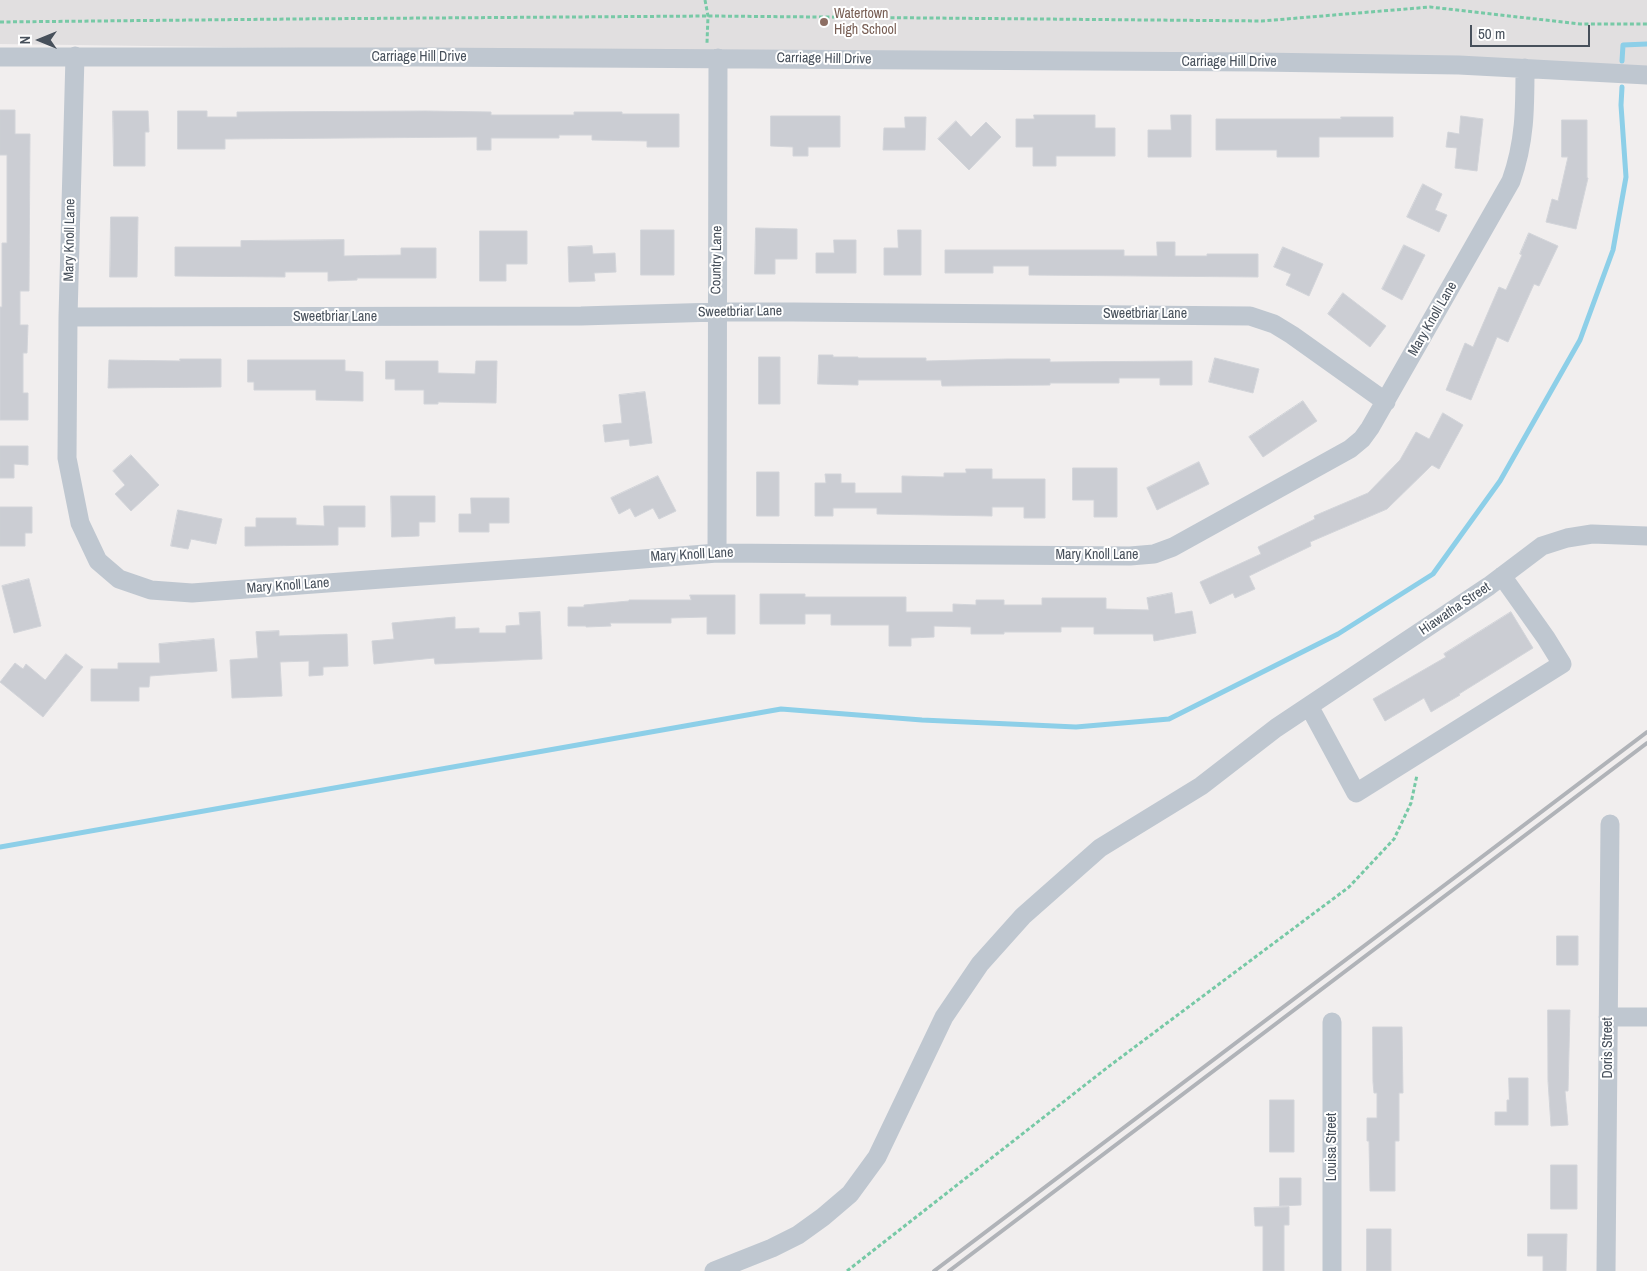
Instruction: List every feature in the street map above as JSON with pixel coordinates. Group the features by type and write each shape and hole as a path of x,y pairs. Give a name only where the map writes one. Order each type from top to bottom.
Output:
{"street":[{"name":"Mary Knoll Lane","path":"75,56 68,317 67,458 80,523 98,561 119,579 151,590 192,593 717,552 1130,556 1154,554 1173,547 1350,450 1366,434 1511,181 1518,161 1525,116 1525,68"},
{"name":"Carriage Hill Drive","path":"0,57 712,58 1248,62 1459,65 1647,75"},
{"name":"Country Lane","path":"712,58 717,312 717,552"},
{"name":"Sweetbriar Lane","path":"68,317 581,316 717,312 1250,316 1274,324 1292,335 1386,402"},
{"name":"Hiawatha Street","path":"714,1271 772,1248 798,1235 823,1218 850,1194 877,1157 944,1017 980,964 1023,916 1100,848 1201,786 1276,728 1502,576 1542,546 1567,538 1592,534 1647,536"},
{"path":"1309,706 1356,793 1562,664 1502,576"},
{"name":"Doris Street","path":"1606,1271 1610,824"},
{"path":"1608,1017 1647,1017"},
{"name":"Louisa Street","path":"1332,1022 1332,1271"}],"path":[{"path":"705,0 712,58"},
{"path":"0,22 708,16 1262,21 1430,7 1580,24 1647,24"},
{"path":"847,1271 1108,1067 1349,887 1394,839 1412,803 1422,752"}],"shaded area":[{"name":"Watertown High School","path":"0,0 1647,0 1647,66 0,44"}],"building":[{"path":"0,110 15,110 15,134 30,134 29,291 20,291 20,325 28,325 27,353 23,353 23,393 28,393 28,420 0,420 0,307 2,307 2,243 7,243 7,155 0,155"},
{"path":"113,111 148,111 149,132 145,132 145,166 114,166"},
{"path":"178,111 207,111 207,117 237,117 237,112 426,111 491,112 491,115 574,115 574,112 679,114 679,147 647,147 647,141 592,140 592,135 559,135 559,138 491,138 491,150 477,150 477,137 225,139 225,149 178,149"},
{"path":"1034,115 1095,115 1095,128 1115,128 1115,156 1056,156 1056,166 1033,166 1033,147 1016,147 1016,119 1034,119"},
{"path":"1171,115 1191,115 1191,157 1148,157 1148,130 1171,130"},
{"path":"771,116 840,116 840,147 808,147 808,156 793,156 793,147 771,146"},
{"path":"1461,116 1483,119 1477,171 1455,168 1457,148 1446,147 1448,132 1459,134"},
{"path":"905,117 926,117 925,150 883,150 884,128 905,128"},
{"path":"1341,117 1393,117 1393,137 1319,137 1319,157 1277,157 1277,150 1216,150 1216,119 1341,119"},
{"path":"1562,120 1587,120 1588,178 1576,229 1546,222 1552,199 1558,201 1568,157 1562,157"},
{"path":"956,121 971,137 986,122 1001,137 969,170 938,139"},
{"path":"1423,184 1442,194 1435,210 1447,215 1439,232 1407,217"},
{"path":"111,217 138,217 137,277 110,277"},
{"path":"756,228 797,229 797,259 775,259 775,274 755,274"},
{"path":"641,230 674,230 674,275 641,275"},
{"path":"898,230 921,230 921,275 884,275 884,248 898,248"},
{"path":"480,231 527,231 527,264 506,264 506,281 480,281"},
{"path":"1529,233 1558,246 1539,286 1534,284 1508,342 1497,337 1471,400 1446,390 1465,343 1473,347 1499,287 1506,290 1522,255 1520,254"},
{"path":"344,240 344,256 401,255 401,248 436,248 436,278 357,278 357,280 328,281 328,272 285,272 285,277 175,276 175,247 241,247 241,241"},
{"path":"834,240 856,240 856,273 816,273 816,253 834,253"},
{"path":"1157,242 1175,242 1175,256 1258,254 1258,277 1029,275 1029,266 993,266 993,273 945,273 945,250 1124,250 1124,256 1157,256"},
{"path":"1404,245 1425,255 1402,300 1382,289"},
{"path":"592,246 593,254 615,253 616,272 594,273 595,281 569,282 568,247"},
{"path":"1283,247 1323,264 1309,296 1286,285 1291,274 1274,267"},
{"path":"1343,293 1386,326 1370,347 1328,314"},
{"path":"819,355 858,358 926,358 926,361 1050,359 1050,362 1192,361 1192,385 1160,385 1160,378 1119,378 1119,383 1050,383 1050,385 942,386 941,380 858,380 858,385 818,384"},
{"path":"759,357 780,357 780,404 759,404"},
{"path":"1215,358 1259,369 1253,393 1209,382"},
{"path":"180,359 221,359 221,387 108,388 109,360 180,361"},
{"path":"248,360 345,360 345,371 363,372 363,401 316,400 316,390 254,390 254,382 248,382"},
{"path":"386,361 438,361 438,373 475,374 476,361 497,361 496,403 438,402 438,404 424,404 424,390 395,390 395,379 386,379"},
{"path":"645,392 652,443 630,446 629,439 605,442 603,425 622,423 619,395"},
{"path":"1303,401 1317,421 1263,457 1249,437"},
{"path":"1443,413 1463,425 1439,469 1432,465 1387,509 1310,542 1311,546 1249,576 1255,589 1235,598 1233,593 1210,604 1200,582 1261,554 1258,547 1315,519 1314,516 1368,493 1400,460 1416,432 1429,439"},
{"path":"0,446 28,446 28,465 14,464 14,478 0,478"},
{"path":"131,455 159,485 131,511 115,494 125,485 113,471"},
{"path":"1199,462 1209,484 1157,510 1147,488"},
{"path":"1073,468 1117,468 1117,517 1094,517 1094,500 1073,500"},
{"path":"966,469 992,469 992,479 1045,479 1045,518 1024,518 1024,507 992,507 992,516 877,514 877,508 833,508 833,516 815,516 815,483 826,483 825,474 841,474 841,483 855,483 855,493 902,493 902,476 944,477 944,473 966,473"},
{"path":"757,472 779,472 779,516 757,516"},
{"path":"658,476 676,511 659,519 653,508 635,517 630,508 619,514 611,498"},
{"path":"391,496 435,496 435,522 419,522 419,536 392,537"},
{"path":"471,498 509,498 509,523 489,523 489,532 459,532 459,514 471,514"},
{"path":"324,506 365,506 365,527 338,527 338,545 245,546 245,527 256,527 256,518 296,518 296,525 324,526"},
{"path":"0,507 32,507 32,533 25,533 25,546 0,546"},
{"path":"178,510 222,519 216,544 191,539 188,549 171,546"},
{"path":"29,579 41,626 14,633 2,586"},
{"path":"1172,593 1175,614 1192,611 1196,633 1154,641 1153,634 1094,634 1094,627 1061,627 1061,632 971,634 971,627 934,626 934,637 911,638 911,646 889,646 889,625 831,625 831,614 805,614 805,624 760,624 760,594 805,594 805,597 906,597 906,612 953,612 953,604 976,605 976,600 1004,600 1004,605 1042,605 1042,598 1106,598 1106,609 1149,610 1147,598"},
{"path":"690,595 735,595 735,634 707,634 707,617 671,618 671,623 610,623 611,626 568,626 568,607 584,607 584,605 629,600 691,600"},
{"path":"540,612 542,659 435,664 434,658 374,664 372,641 394,639 392,623 455,617 455,629 479,628 479,633 506,633 506,626 520,625 519,613"},
{"path":"1511,612 1533,648 1431,712 1424,698 1385,721 1373,699 1446,657 1444,654"},
{"path":"279,631 279,636 347,634 348,666 323,667 323,675 309,676 309,661 280,662 282,696 232,698 230,660 258,658 256,632"},
{"path":"214,639 217,671 150,676 149,687 139,687 139,701 91,701 91,669 118,669 118,663 160,663 159,644"},
{"path":"66,654 83,667 43,717 0,682 15,663 23,669 26,664 45,680"},
{"path":"1557,936 1578,936 1578,965 1557,965"},
{"path":"1548,1010 1570,1010 1568,1091 1565,1091 1568,1125 1551,1126 1548,1081"},
{"path":"1373,1027 1402,1027 1403,1093 1399,1093 1399,1141 1395,1141 1395,1191 1370,1191 1367,1118 1377,1118 1377,1093 1374,1093 1373,1082"},
{"path":"1509,1078 1528,1078 1528,1125 1495,1125 1495,1112 1507,1112"},
{"path":"1270,1100 1294,1100 1294,1152 1270,1152"},
{"path":"1551,1165 1577,1165 1577,1209 1551,1209"},
{"path":"1280,1178 1301,1178 1301,1205 1280,1206"},
{"path":"1289,1207 1289,1225 1284,1225 1284,1271 1263,1271 1263,1226 1255,1226 1254,1208"},
{"path":"1367,1229 1391,1229 1391,1271 1367,1271"},
{"path":"1528,1234 1567,1234 1566,1271 1543,1271 1543,1256 1528,1256"}],"waterway":[{"path":"1622,61 1623,45 1647,44"},
{"path":"0,847 781,709 922,720 1076,727 1169,719 1338,634 1433,574 1500,481 1580,340 1613,250 1626,177 1621,105 1622,87"}],"railway":[{"path":"934,1271 1647,732"},
{"path":"949,1271 1647,743"}],"place":[{"name":"Watertown High School","path":"824,22"}]}
